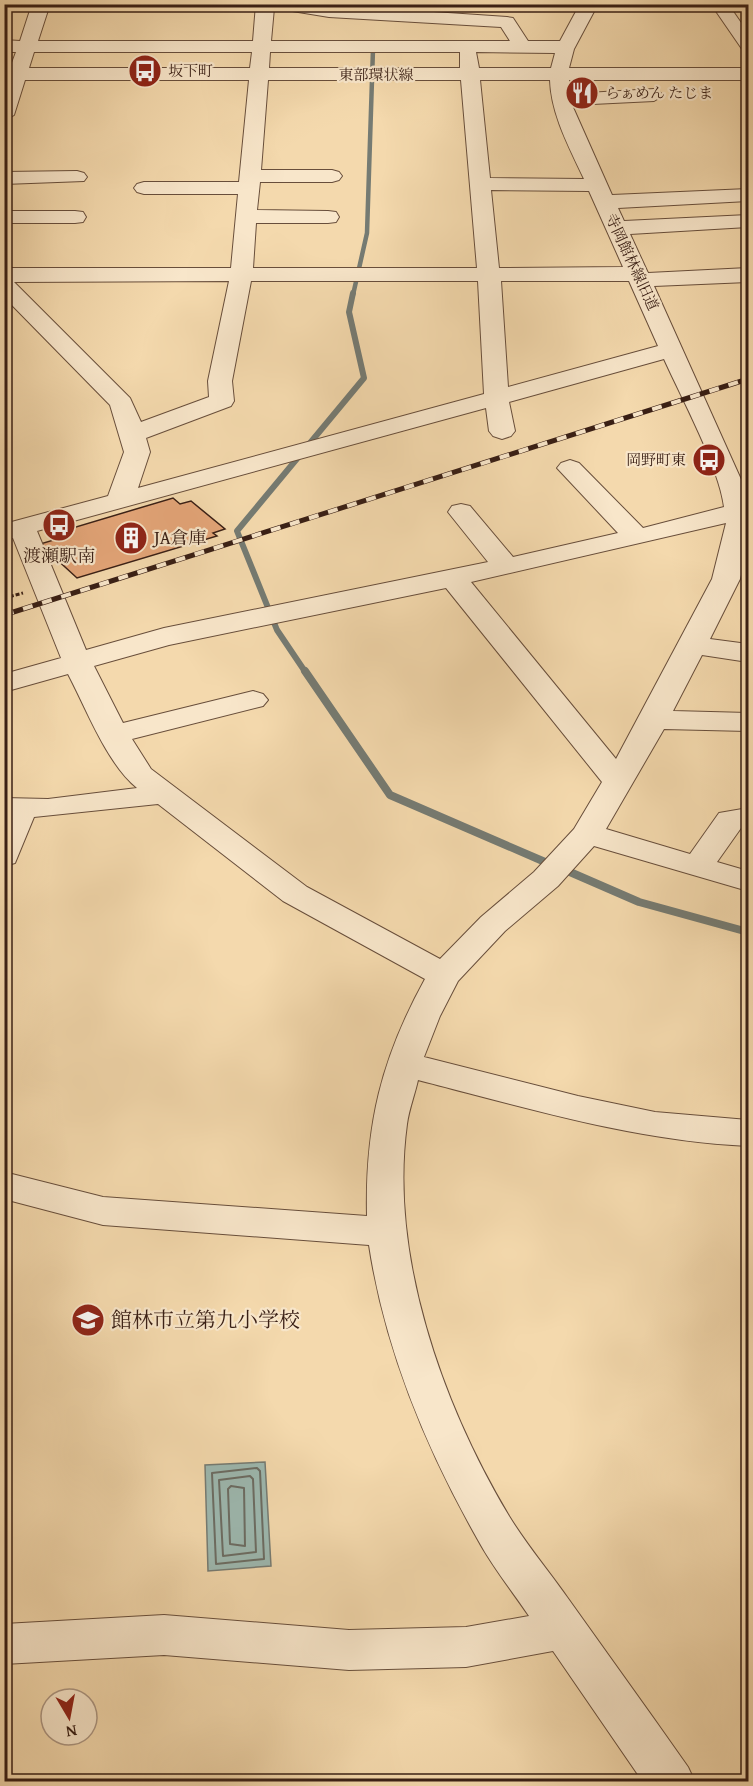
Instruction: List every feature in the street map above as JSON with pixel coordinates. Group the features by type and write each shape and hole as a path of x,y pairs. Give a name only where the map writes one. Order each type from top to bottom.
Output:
{"street":[{"path":"4,116 12,74 27,46 41,4"},
{"path":"133,434 222,401 220,381 241,275 265,4"},
{"path":"278,4 329,12 507,22 522,46"},
{"name":"寺岡館林線旧道","path":"589,4 566,47 557,74 561,100 569,124 716,447 744,517"},
{"path":"719,4 748,45"},
{"path":"4,46 566,47"},
{"path":"467,46 489,274 496,398 502,431"},
{"name":"東部環状線","path":"12,74 748,74"},
{"path":"702,93 748,90"},
{"path":"561,100 678,94"},
{"path":"144,188 332,176"},
{"path":"4,178 77,177"},
{"path":"480,184 601,193 748,195"},
{"path":"245,216 328,217"},
{"path":"4,217 75,217"},
{"path":"616,228 748,221"},
{"path":"6,284 241,275 489,274 638,277 748,275"},
{"path":"6,284 121,404 133,434 137,452 119,501"},
{"path":"444,975 295,894 140,775 114,734 13,530 672,350"},
{"path":"570,468 637,537"},
{"path":"461,512 506,566"},
{"path":"4,683 76,660 164,637 453,578 710,521 744,517 726,579 654,720 587,834 546,879 494,924 444,975 422,1016 404,1064 389,1123 385,1176 387,1232 397,1295 432,1402 494,1529 671,1782"},
{"path":"453,578 619,783"},
{"path":"693,645 748,653"},
{"path":"114,734 253,700"},
{"path":"654,720 748,722"},
{"path":"4,856 13,807 48,808 162,794"},
{"path":"698,866 730,820 748,818"},
{"path":"587,834 748,881"},
{"path":"404,1064 578,1109 655,1125 748,1133"},
{"path":"4,1185 103,1211 387,1232"},
{"path":"4,1644 128,1635 164,1635 349,1650 466,1647 564,1629"}],"water":[{"path":"265,1462 271,1566 208,1571 205,1465"}],"building":[{"name":"JA倉庫","path":"173,498 180,504 191,501 225,529 213,533 217,536 77,578 40,544 54,540 49,535"}],"waterway":[{"path":"353,295 367,233 373,49 367,50"},
{"path":"306,673 277,630 237,531 364,378 349,312 353,293"},
{"path":"305,671 390,795 552,865"},
{"path":"563,869 639,902 748,932"}],"railway":[{"path":"4,615 748,379"}],"place":[{"name":"坂下町","path":"145,71"},
{"name":"らぁめん たじま","path":"582,93"},
{"name":"岡野町東","path":"709,460"},
{"name":"渡瀬駅南","path":"59,525"},
{"name":"JA倉庫","path":"131,538"},
{"name":"館林市立第九小学校","path":"88,1320"}]}
